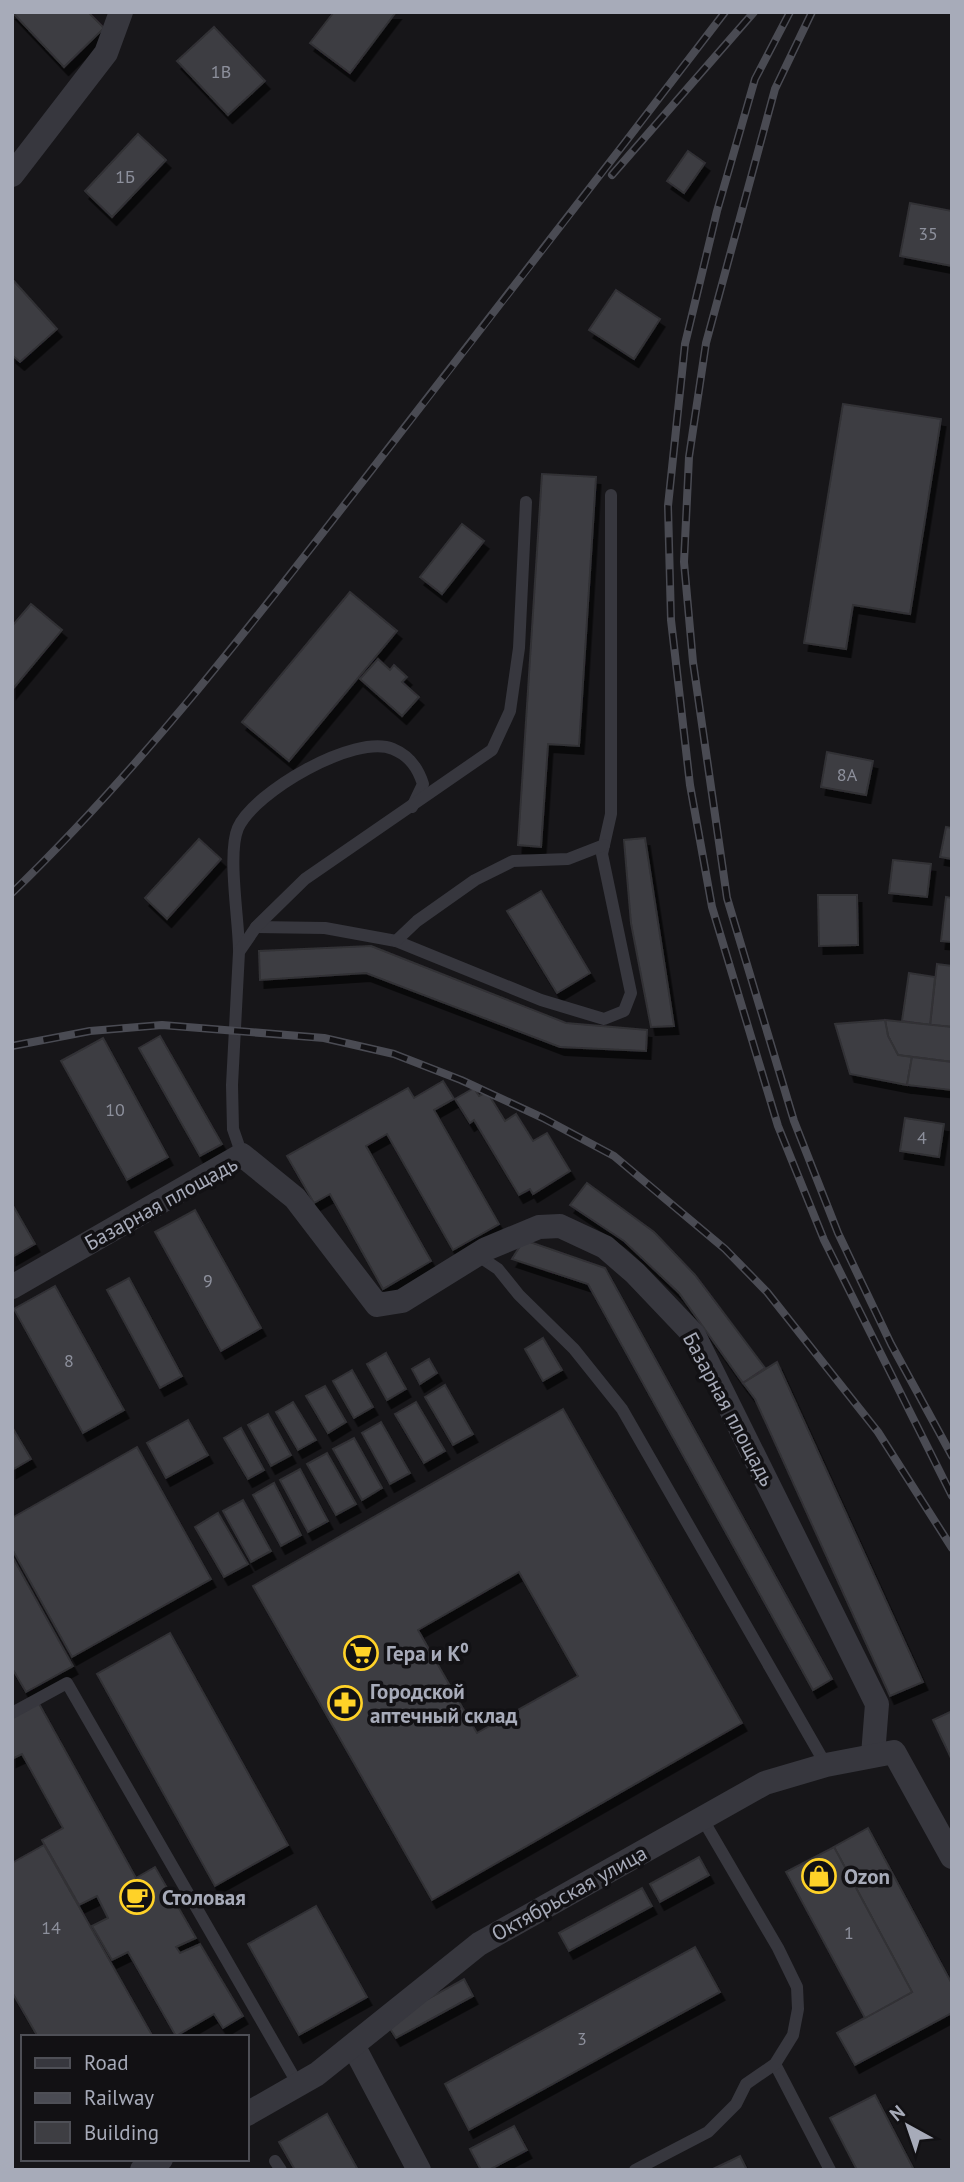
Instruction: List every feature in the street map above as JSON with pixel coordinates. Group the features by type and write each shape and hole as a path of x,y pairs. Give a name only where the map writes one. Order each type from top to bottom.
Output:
{"street":[{"path":"12,176 106,53 121,12"},
{"name":"Базарная площадь","path":"12,1287 242,1155 295,1198 377,1305 402,1301 510,1237 539,1227 560,1226 605,1247 635,1273 694,1335 877,1704 873,1755"},
{"name":"Октябрьская улица","path":"248,2112 299,2086 354,2047 402,2003 479,1944 765,1783 827,1765 894,1752 952,1857"},
{"path":"354,2047 419,2170"},
{"path":"142,2170 158,2161"}],"lane":[{"path":"256,927 325,928 396,940 541,1000 604,1019 624,1011 631,993 602,854 611,814 611,495"},
{"path":"239,952 256,927 305,879 492,750 510,711 519,648 526,502"},
{"path":"242,1155 233,1129 232,1085 239,952 233,862 238,828 257,804 290,779 343,752 374,747 392,748 409,758 419,772 423,784 411,808"},
{"path":"396,940 417,921 475,880 513,861 568,859 604,845"},
{"path":"477,1255 498,1269 574,1349 622,1409 827,1765"},
{"path":"12,1713 67,1683 299,2086"},
{"path":"635,2170 708,2132 736,2104 746,2084 775,2064 793,2035 798,2009 797,1987 778,1948 702,1818"},
{"path":"775,2064 830,2170"}],"building":[{"path":"12,12 88,12 104,28 64,67"},
{"path":"334,12 396,12 350,73 310,43"},
{"path":"214,27 265,81 228,115 177,61"},
{"path":"138,134 166,160 112,217 85,191"},
{"path":"688,151 705,163 684,193 667,181"},
{"path":"910,203 952,211 952,266 900,256"},
{"path":"12,279 57,329 20,362 12,355"},
{"path":"616,290 660,319 634,359 589,330"},
{"path":"843,404 941,419 910,614 853,605 846,649 804,643"},
{"path":"542,474 596,477 579,746 548,744 541,847 518,845"},
{"path":"462,524 484,541 442,594 420,577"},
{"path":"350,592 397,631 289,761 242,722"},
{"path":"31,604 62,630 12,690 12,626"},
{"path":"378,659 390,670 394,665 407,677 402,682 419,697 402,716 360,679"},
{"path":"827,752 873,761 866,795 821,787"},
{"path":"946,827 952,828 952,859 940,857"},
{"path":"645,838 674,1026 651,1027 631,923 624,840"},
{"path":"199,839 221,859 167,919 145,898"},
{"path":"893,860 931,864 927,897 889,893"},
{"path":"541,891 590,973 557,993 507,911"},
{"path":"818,895 857,895 858,945 819,946"},
{"path":"946,897 952,898 952,942 941,941"},
{"path":"371,946 566,1023 647,1030 646,1051 560,1047 366,973 260,980 259,951"},
{"path":"937,964 952,966 952,1027 930,1025"},
{"path":"909,973 935,977 930,1025 902,1021"},
{"path":"885,1020 952,1027 952,1062 898,1055 888,1036"},
{"path":"885,1020 888,1036 898,1055 912,1057 907,1085 850,1074 835,1024"},
{"path":"160,1036 222,1144 200,1156 139,1048"},
{"path":"103,1038 168,1157 127,1180 61,1061"},
{"path":"912,1057 952,1062 951,1090 907,1085"},
{"path":"443,1081 454,1099 434,1110 499,1224 453,1250 387,1134 366,1146 431,1261 383,1289 330,1194 314,1203 287,1156 408,1088 414,1098"},
{"path":"474,1088 479,1096 487,1092 505,1121 516,1114 533,1141 547,1133 570,1171 533,1194 530,1189 519,1195 474,1120 470,1123 455,1099"},
{"path":"905,1118 944,1124 939,1157 900,1151"},
{"path":"587,1183 654,1232 695,1275 765,1368 743,1383 679,1293 624,1241 570,1205"},
{"path":"12,1204 35,1244 12,1257"},
{"path":"195,1210 261,1328 221,1351 155,1232"},
{"path":"524,1240 605,1268 832,1679 813,1690 588,1284 512,1259"},
{"path":"129,1278 182,1376 160,1388 107,1290"},
{"path":"55,1286 124,1410 83,1433 14,1309"},
{"path":"543,1338 562,1370 543,1381 525,1349"},
{"path":"386,1353 406,1389 387,1400 367,1364"},
{"path":"429,1359 437,1373 420,1384 412,1369"},
{"path":"777,1362 923,1682 890,1696 755,1399 743,1383"},
{"path":"352,1370 373,1407 354,1418 333,1381"},
{"path":"445,1385 473,1434 453,1445 425,1397"},
{"path":"325,1386 346,1422 328,1433 306,1396"},
{"path":"293,1402 316,1440 298,1450 276,1412"},
{"path":"416,1402 445,1451 424,1463 395,1414"},
{"name":"Гера и К⁰","path":"563,1409 742,1723 432,1900 253,1586","holes":["519,1572 578,1676 477,1733 418,1630"]},
{"path":"268,1414 291,1455 271,1466 248,1425"},
{"path":"188,1420 208,1455 166,1478 147,1443"},
{"path":"381,1422 410,1473 390,1484 362,1433"},
{"path":"12,1427 31,1459 12,1470"},
{"path":"241,1428 264,1470 248,1479 224,1438"},
{"path":"354,1438 382,1488 362,1500 333,1449"},
{"path":"137,1447 211,1579 72,1657 12,1549 12,1518"},
{"path":"327,1453 356,1504 336,1515 307,1464"},
{"path":"300,1469 328,1521 308,1532 280,1480"},
{"path":"274,1483 301,1535 281,1546 253,1495"},
{"path":"243,1500 271,1551 251,1562 223,1511"},
{"path":"218,1513 248,1564 224,1577 195,1527"},
{"path":"12,1556 73,1666 26,1692 12,1668"},
{"path":"170,1633 288,1845 215,1886 97,1674"},
{"path":"38,1702 136,1878 155,1867 196,1938 176,1947 180,1953 200,1944 243,2016 223,2028 214,2014 175,2035 128,1952 112,1960 92,1926 108,1918 97,1896 79,1905 42,1840 63,1828 22,1754 12,1759 12,1716"},
{"path":"952,1711 952,1760 933,1720"},
{"path":"868,1828 952,1984 952,2013 855,2065 837,2033 912,1992 834,1847"},
{"path":"44,1845 152,2035 37,2035 12,1992 12,1863"},
{"path":"834,1847 912,1992 865,2018 786,1872"},
{"path":"699,1857 709,1875 660,1902 650,1884"},
{"path":"642,1888 652,1906 569,1951 559,1933"},
{"path":"316,1906 367,1997 299,2035 248,1944"},
{"path":"695,1947 720,1992 469,2130 445,2084"},
{"path":"464,1979 473,1996 396,2038 386,2022"},
{"path":"875,2095 914,2170 857,2170 830,2118"},
{"path":"327,2114 358,2170 295,2170 279,2142"},
{"path":"514,2126 527,2150 489,2170 481,2170 470,2149"},
{"path":"740,2156 747,2170 711,2170"}],"railway":[{"path":"12,893 106,796 195,693 321,535 725,12"},
{"path":"612,175 754,12"},
{"path":"790,12 755,79 717,211 685,344 668,506 671,620 690,785 712,907 778,1126 824,1240 952,1496"},
{"path":"812,12 775,89 706,343 689,457 684,562 693,662 727,898 794,1121 838,1233 891,1344 952,1456"},
{"path":"12,1046 90,1031 162,1025 324,1038 394,1054 461,1080 543,1118 614,1156 725,1249 767,1292 878,1432 952,1548"}],"place":[{"name":"Гера и К⁰","path":"361,1653"},
{"name":"Городской аптечный склад","path":"345,1703"},
{"name":"Ozon","path":"819,1876"},
{"name":"Столовая","path":"137,1897"}]}
